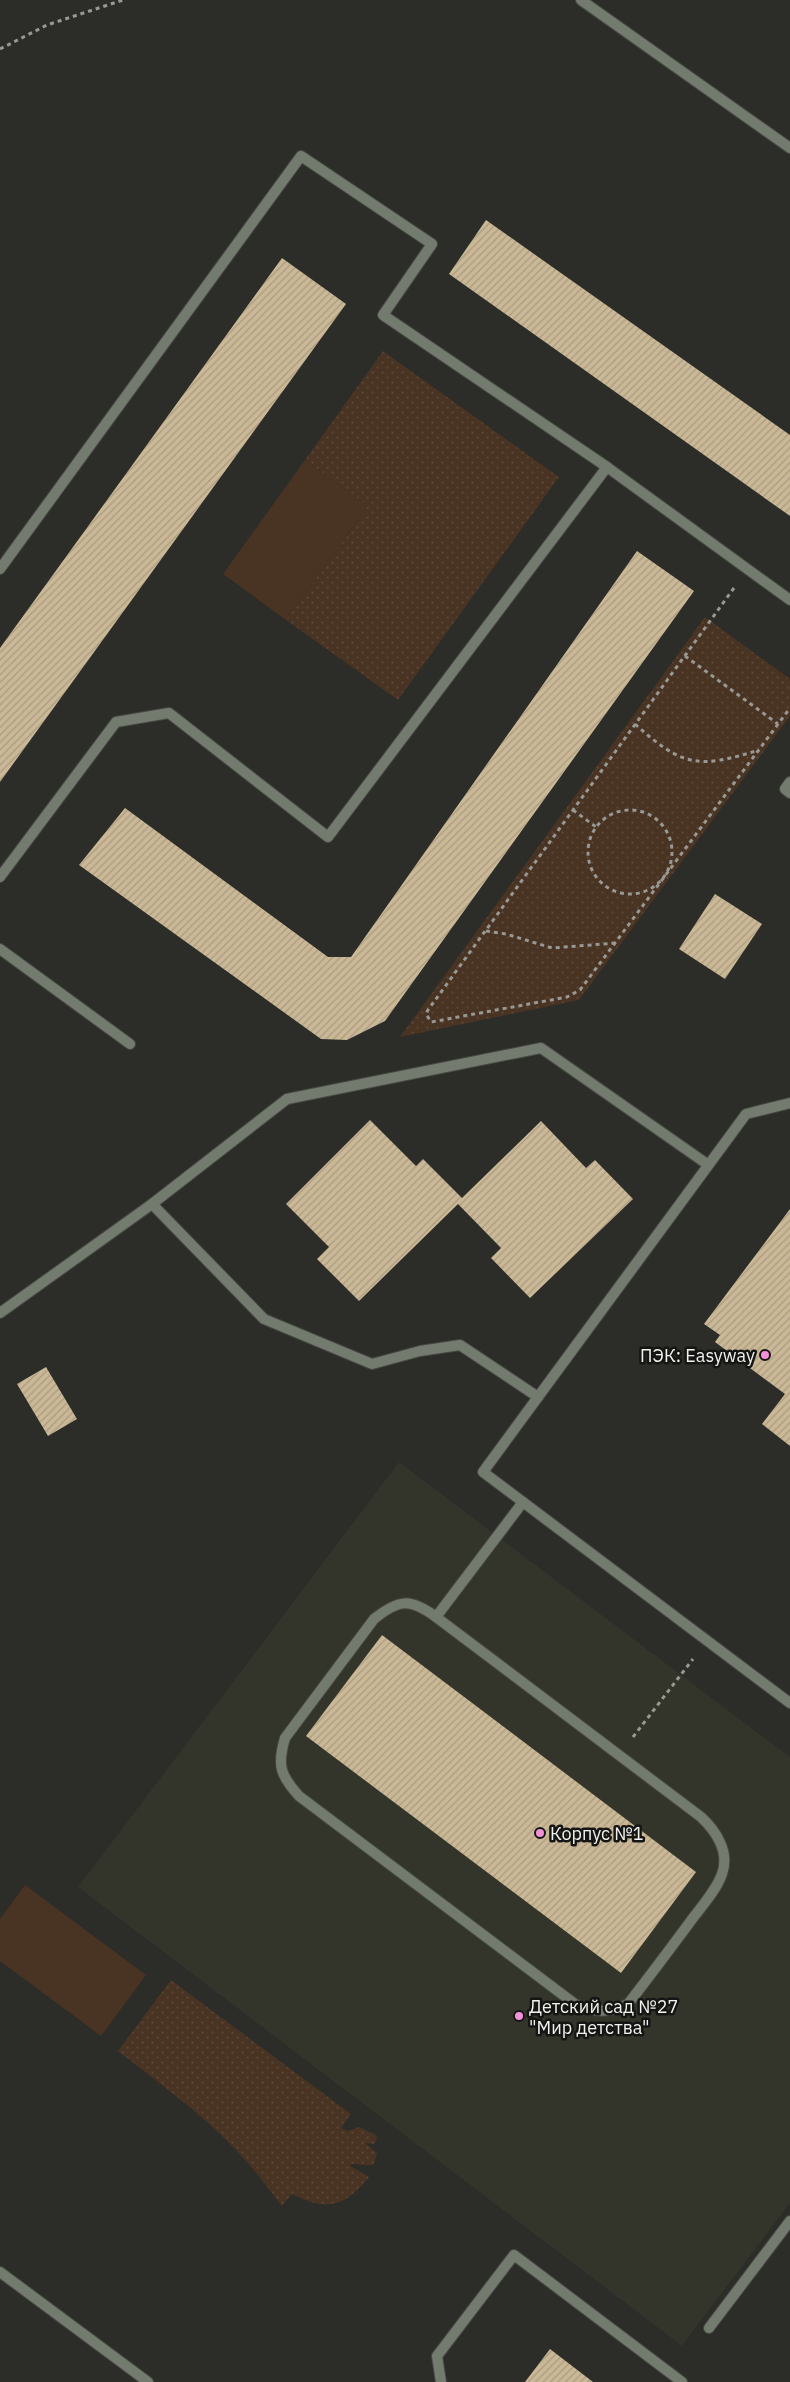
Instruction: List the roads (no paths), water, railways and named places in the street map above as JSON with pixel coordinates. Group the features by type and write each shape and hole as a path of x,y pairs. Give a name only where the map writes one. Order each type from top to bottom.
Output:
{"street":[{"path":"581,0 790,148"},
{"path":"0,569 301,156 432,244 383,316 608,467 790,600"},
{"path":"0,877 116,722 169,713 328,838 608,467"},
{"path":"790,782 785,789 790,793"},
{"path":"0,950 130,1044"},
{"path":"0,1312 152,1204 287,1099 541,1048 707,1164"},
{"path":"790,1103 746,1114 707,1164 483,1472 790,1704"},
{"path":"152,1204 264,1318 372,1364 420,1351 460,1345 538,1397"},
{"path":"436,1617 522,1502"},
{"path":"404,1603 420,1606 436,1617 712,1828 721,1843 724,1858 722,1874 708,1898 628,2004 614,2011 599,2012 582,2007 567,1998 299,1796 284,1776 280,1756 285,1738 374,1620 390,1606 404,1603"},
{"path":"709,2328 790,2221"},
{"path":"441,2382 437,2356 514,2255 682,2382"},
{"path":"0,2272 148,2382"}],"place":[{"name":"ПЭК: Easyway","path":"765,1355"},
{"name":"Корпус №1","path":"540,1833"},
{"name":"Детский сад №27 \"Мир детства\"","path":"519,2016"}]}
